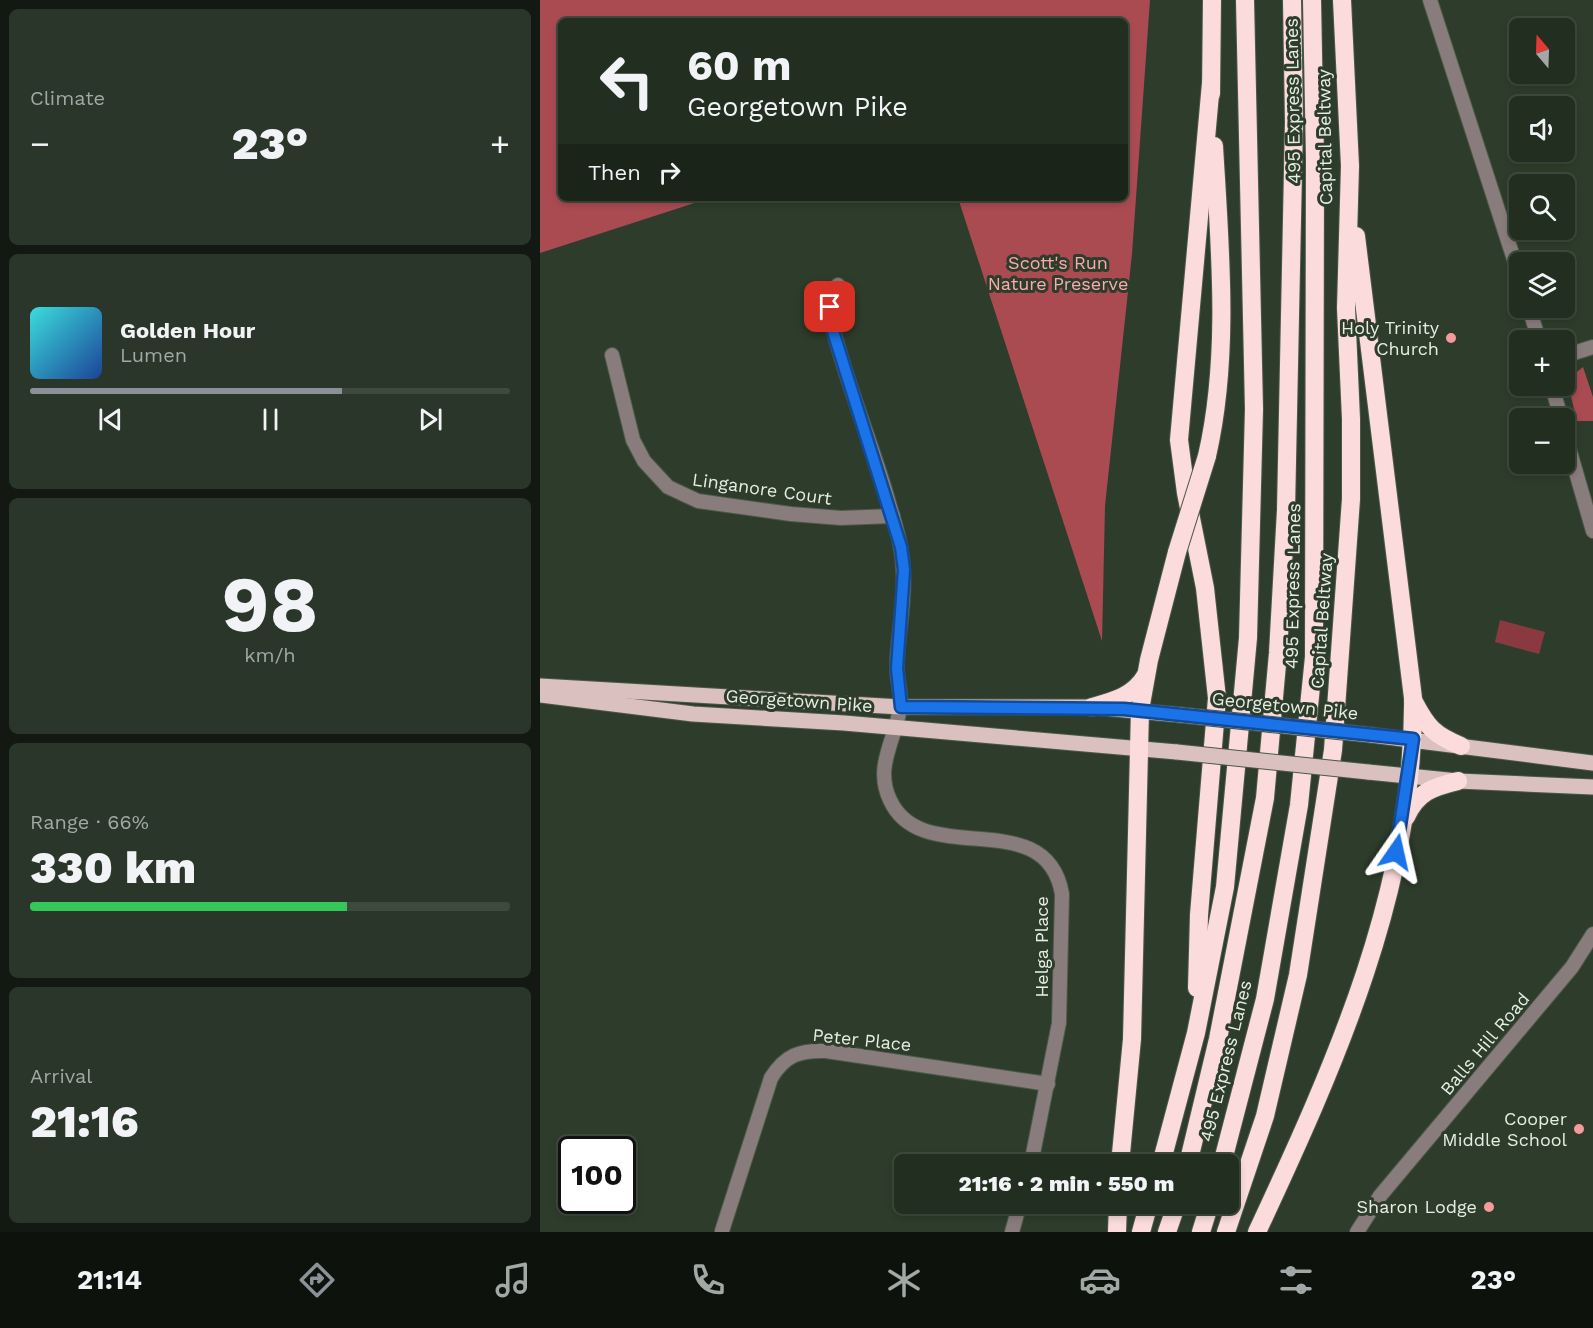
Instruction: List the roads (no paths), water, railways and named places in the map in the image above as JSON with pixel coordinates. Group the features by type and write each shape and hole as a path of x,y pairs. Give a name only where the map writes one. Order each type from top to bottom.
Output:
{"highway":[{"path":"1121,1154 1132,1039 1140,710 1146,673 1177,552 1207,456 1213,429 1220,360 1220,249 1211,83 1212,0"},
{"path":"1164,1154 1196,1033 1225,886 1251,586 1254,409 1245,0"},
{"name":"495 Express Lanes","path":"1190,1154 1218,1039 1265,798 1277,664 1286,498 1294,123 1292,0"},
{"name":"495 Express Lanes","path":"1225,1154 1265,999 1299,805 1314,657 1315,159 1312,0"},
{"name":"Capital Beltway","path":"1226,1232 1264,1116 1298,975 1333,750 1351,499 1351,419 1346,308 1350,166 1342,0"},
{"path":"1196,1033 1199,915 1217,698 1207,600 1186,492 1179,440 1211,83"},
{"path":"1257,1232 1338,1054 1383,911 1401,830 1413,739 1413,698 1356,234 1350,166"},
{"path":"1092,707 1130,694 1140,685 1146,673"},
{"path":"1413,698 1432,731 1441,738 1461,746"},
{"path":"1401,830 1412,803 1423,792 1458,781"},
{"path":"1117,1232 1118,1214"},
{"path":"1141,1232 1146,1214"},
{"path":"1167,1232 1173,1214"},
{"path":"1200,1232 1206,1214"}],"main road":[{"name":"Georgetown Pike","path":"540,686 901,707 1092,707 1140,710 1413,739 1593,763"},
{"name":"Georgetown Pike","path":"540,696 683,713 844,723 1139,748 1458,781 1593,787"}],"street":[{"path":"1430,0 1512,252"},
{"path":"838,285 830,307 831,321 892,516 904,570 897,668 901,707"},
{"path":"1575,353 1593,347"},
{"name":"Linganore Court","path":"612,355 633,440 641,456 668,487 698,501 791,514 841,518 892,516"},
{"path":"1575,469 1593,531"},
{"name":"Helga Place","path":"901,707 886,752 883,774 890,802 903,818 926,830 947,836 1000,842 1032,849 1053,866 1059,878 1062,894 1060,1013 1033,1154"},
{"name":"Balls Hill Road","path":"1357,1232 1380,1196 1572,967 1593,934"},
{"name":"Peter Place","path":"722,1231 771,1078 778,1067 794,1054 806,1050 825,1051 1048,1084"},
{"path":"1012,1232 1017,1214"}],"place":[{"name":"Holy Trinity Church","path":"1451,338"},
{"name":"Cooper Middle School","path":"1579,1129"},
{"name":"Sharon Lodge","path":"1489,1207"}],"park label":[{"name":"Scott's Run Nature Preserve","path":"1058,273"}]}
